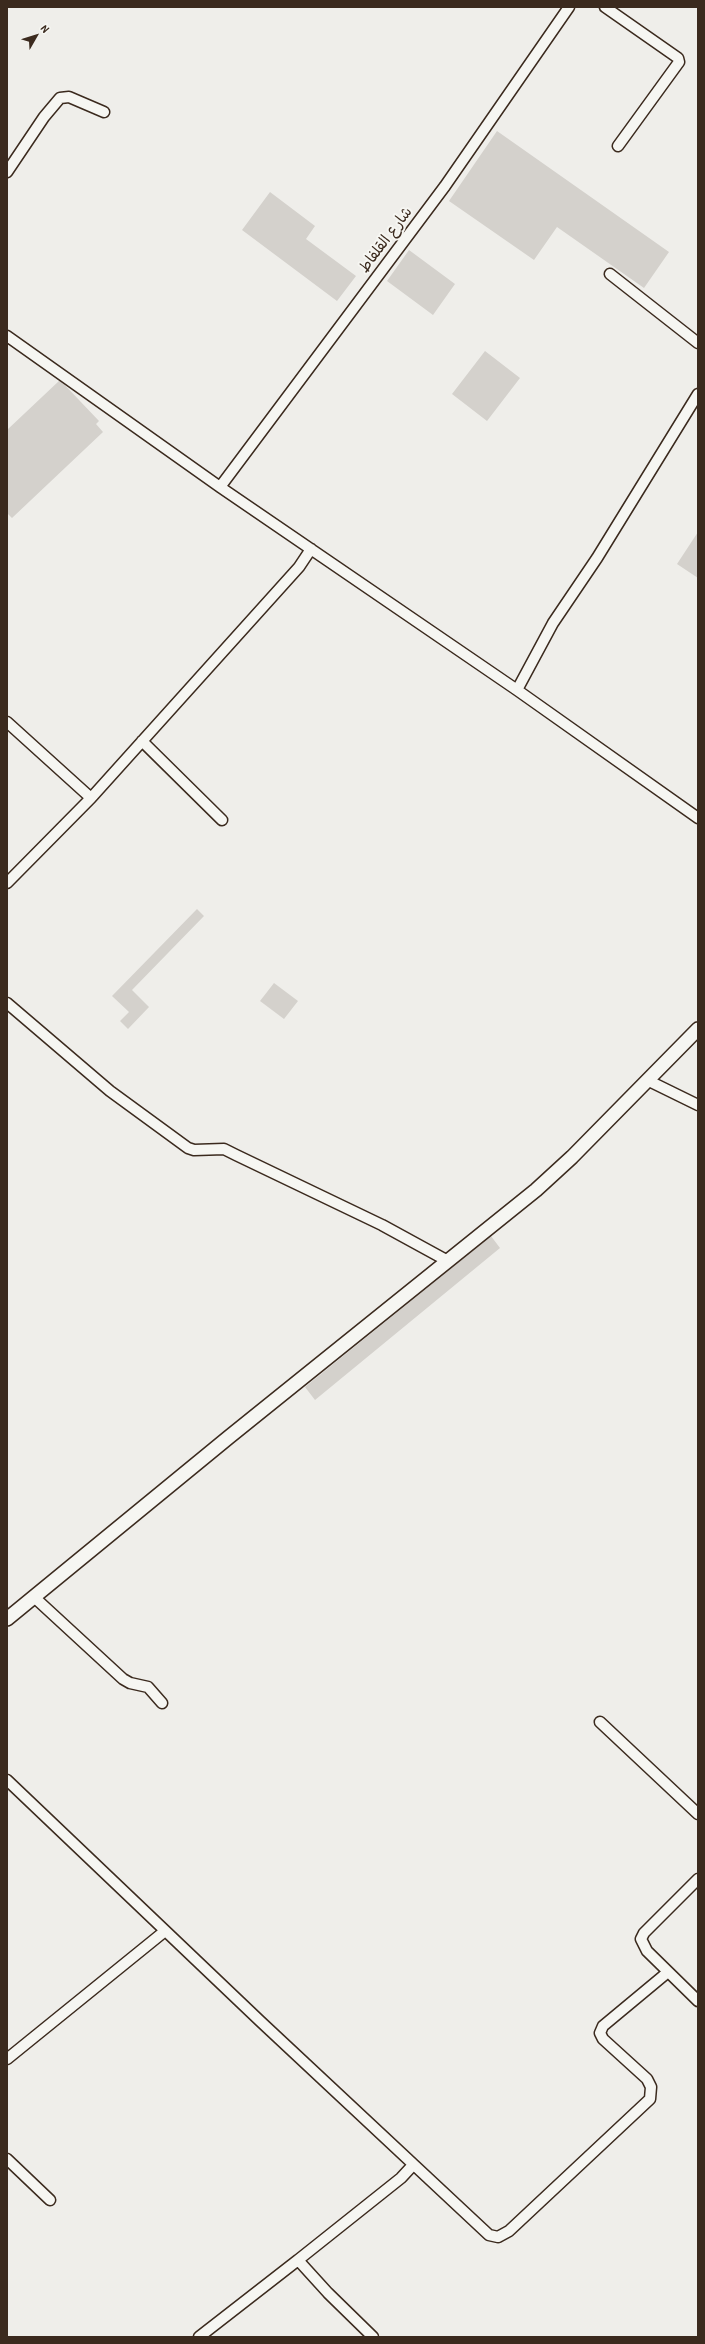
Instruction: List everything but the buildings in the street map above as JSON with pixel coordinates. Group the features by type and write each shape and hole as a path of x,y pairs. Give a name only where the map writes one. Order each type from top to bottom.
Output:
{"street":[{"name":"شارع القلفاط","path":"220,487 445,186 569,7"},
{"path":"605,7 678,58 679,62 618,146"},
{"path":"7,172 44,117 60,98 68,98 104,112"},
{"path":"610,274 698,343"},
{"path":"7,336 220,487 517,690 698,818"},
{"path":"517,690 553,623 597,558 698,394"},
{"path":"7,883 91,798 299,567 311,549"},
{"path":"7,722 91,798"},
{"path":"142,741 222,820"},
{"path":"7,1003 110,1091 188,1148 194,1150 224,1149 382,1225 446,1260"},
{"path":"7,1619 446,1260 541,1185 572,1157 698,1029"},
{"path":"647,1080 698,1105"},
{"path":"34,1597 123,1679 130,1683 148,1687 162,1703"},
{"path":"600,1722 698,1814"},
{"path":"7,1780 485,2233 498,2237 509,2231 650,2098 651,2087 647,2079 603,2039 600,2033 603,2026 668,1972"},
{"path":"698,1879 644,1933 641,1939 647,1951 698,2001"},
{"path":"7,2059 165,1931"},
{"path":"7,2159 50,2200"},
{"path":"199,2337 401,2178 413,2165"},
{"path":"298,2260 328,2293 374,2337"}],"shaded area":[{"path":"497,131 669,252 644,288 557,227 534,260 449,201"},
{"path":"270,192 315,226 306,239 356,276 337,301 242,230"},
{"path":"409,250 455,284 433,315 387,281"},
{"path":"485,351 520,378 487,421 452,394"},
{"path":"60,380 99,421 96,424 103,432 12,518 7,513 7,430"},
{"path":"698,532 698,578 677,564"},
{"path":"197,909 204,916 132,990 149,1007 128,1029 120,1021 129,1012 112,996"},
{"path":"274,983 298,1001 284,1019 260,1001"},
{"path":"491,1236 500,1248 315,1400 305,1387"}]}
